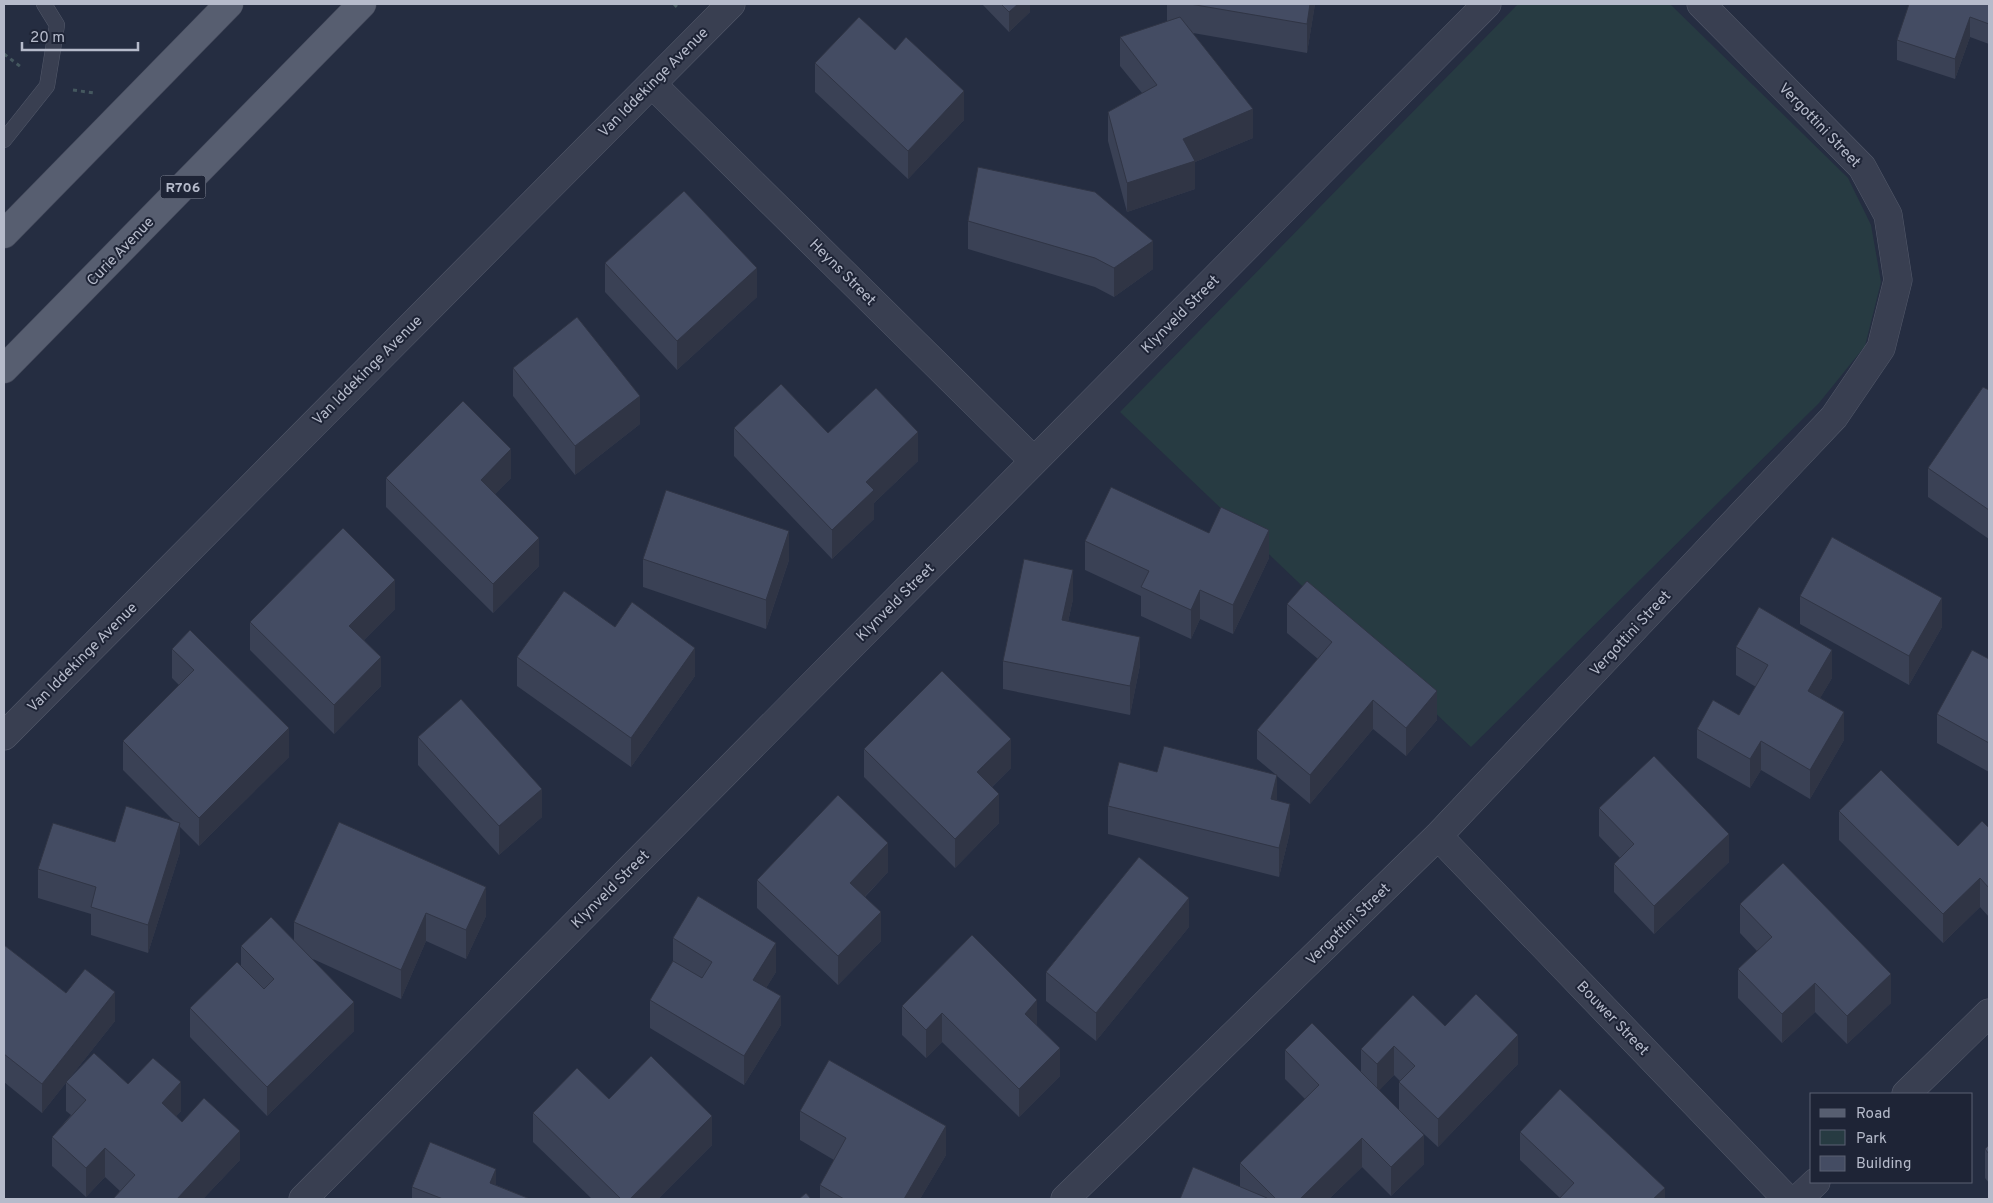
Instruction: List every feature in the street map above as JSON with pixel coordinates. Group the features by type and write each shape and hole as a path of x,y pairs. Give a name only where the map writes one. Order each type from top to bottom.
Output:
{"main road":[{"path":"4,234 229,4"},
{"name":"Curie Avenue","path":"4,369 362,4"}],"street":[{"name":"Van Iddekinge Avenue","path":"4,736 731,4"},
{"name":"Klynveld Street","path":"303,1199 1487,4"},
{"name":"Vergottini Street","path":"1065,1199 1438,836 1834,417 1881,348 1898,280 1888,216 1884,208 1862,167 1701,4"},
{"name":"Heyns Street","path":"652,84 1034,461"},
{"name":"Bouwer Street","path":"1438,836 1788,1199"},
{"path":"1907,1093 1989,1013"},
{"path":"1798,1199 1815,1183"}],"lane":[{"path":"4,140 47,86 57,25 44,4"}],"green space":[{"path":"1518,4 1670,4 1848,178 1871,225 1881,282 1865,346 1819,403 1471,747 1120,412"}],"building":[{"path":"1001,4 1018,4 1009,12"},
{"path":"1190,4 1310,4 1307,24"},
{"path":"1909,4 1989,4 1989,24 1970,17 1955,59 1897,40"},
{"path":"859,17 895,50 906,37 964,91 908,151 815,63"},
{"path":"1180,17 1253,109 1183,139 1195,161 1127,183 1108,112 1157,85 1120,37"},
{"path":"978,167 1095,192 1153,241 1114,268 1095,258 968,221"},
{"path":"684,191 757,268 677,341 605,263"},
{"path":"577,317 640,396 575,446 513,368"},
{"path":"781,384 828,433 876,388 918,432 866,482 874,490 832,530 734,428"},
{"path":"1983,387 1989,390 1989,510 1928,468"},
{"path":"463,401 511,449 481,480 539,538 493,584 386,478"},
{"path":"1111,487 1209,533 1221,507 1269,530 1233,605 1200,590 1191,610 1141,587 1149,571 1085,541"},
{"path":"666,490 789,531 766,600 643,559"},
{"path":"343,528 395,580 349,626 381,657 334,705 250,622"},
{"path":"1832,537 1942,598 1909,656 1800,596"},
{"path":"1024,559 1073,570 1062,620 1140,637 1130,686 1003,661"},
{"path":"1307,581 1437,691 1406,728 1373,700 1310,775 1257,730 1332,642 1287,604"},
{"path":"564,591 615,627 632,602 695,648 631,738 517,657"},
{"path":"1759,607 1832,650 1808,691 1844,712 1810,770 1761,741 1750,759 1697,729 1713,700 1739,715 1768,665 1736,647"},
{"path":"190,630 289,728 199,818 123,741 194,670 172,649"},
{"path":"1972,650 1989,659 1989,743 1937,714"},
{"path":"942,671 1011,739 977,772 999,794 955,839 864,749"},
{"path":"461,699 542,789 499,826 418,737"},
{"path":"1164,746 1277,775 1271,799 1290,804 1279,848 1108,806 1119,762 1157,772"},
{"path":"1654,756 1729,834 1654,906 1614,864 1634,844 1599,808"},
{"path":"1881,770 1958,846 1982,821 1989,828 1989,888 1980,878 1943,914 1839,811"},
{"path":"838,795 888,843 850,883 881,912 838,956 757,880"},
{"path":"126,806 180,823 148,925 91,907 96,887 38,869 53,823 115,842"},
{"path":"339,822 486,887 466,930 426,913 401,970 294,922"},
{"path":"1139,857 1189,898 1096,1013 1046,972"},
{"path":"1783,863 1891,974 1847,1016 1815,983 1782,1014 1738,969 1772,937 1740,904"},
{"path":"698,896 776,943 753,980 781,996 744,1056 650,1000 673,961 702,978 712,962 673,938"},
{"path":"271,917 354,1002 267,1087 190,1008 237,962 264,989 274,979 241,946"},
{"path":"972,935 1037,1000 1025,1014 1060,1048 1019,1089 942,1013 926,1030 902,1006"},
{"path":"4,945 66,993 85,969 115,992 42,1084 4,1054"},
{"path":"1476,994 1518,1035 1438,1119 1399,1082 1415,1066 1394,1046 1377,1064 1361,1049 1413,995 1445,1026"},
{"path":"1312,1023 1424,1135 1391,1167 1362,1138 1300,1199 1276,1199 1240,1163 1319,1085 1285,1050"},
{"path":"94,1053 128,1084 153,1058 181,1082 162,1103 182,1122 204,1098 240,1131 177,1199 113,1199 135,1175 105,1148 86,1168 52,1137 86,1100 66,1082"},
{"path":"651,1056 712,1116 630,1199 621,1199 533,1113 577,1068 609,1099"},
{"path":"829,1060 946,1126 904,1199 844,1199 820,1185 846,1138 800,1111"},
{"path":"1560,1089 1665,1188 1653,1199 1559,1199 1574,1183 1520,1132"},
{"path":"430,1142 496,1169 490,1183 530,1199 443,1199 412,1187"},
{"path":"1989,1145 1989,1154 1985,1149"},
{"path":"1193,1167 1267,1198 1267,1199 1180,1199"},
{"path":"806,1193 811,1199 799,1199"}]}
